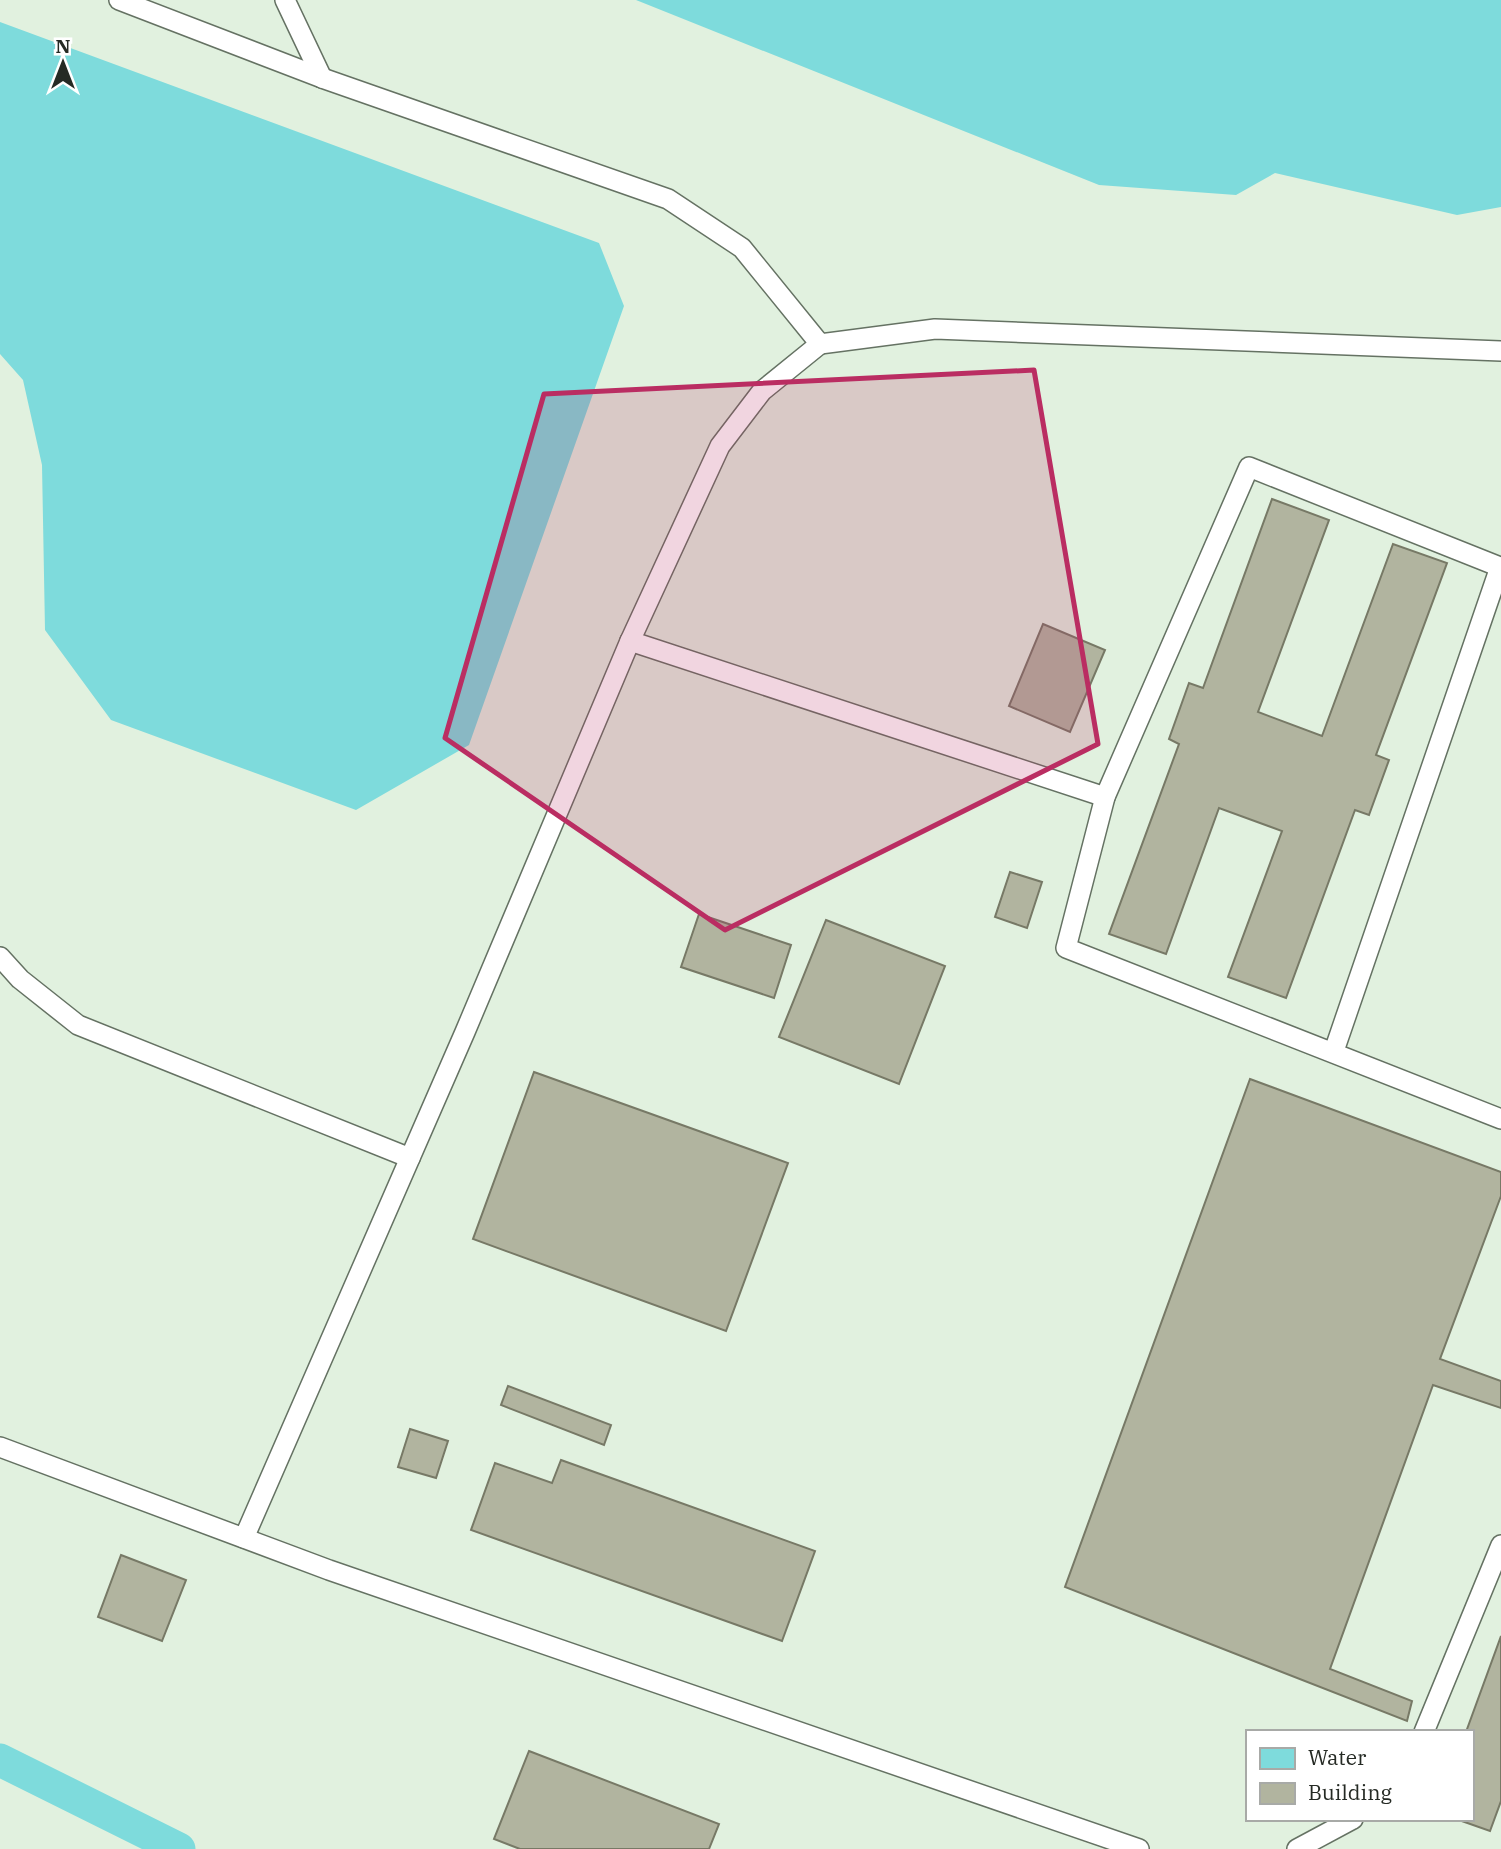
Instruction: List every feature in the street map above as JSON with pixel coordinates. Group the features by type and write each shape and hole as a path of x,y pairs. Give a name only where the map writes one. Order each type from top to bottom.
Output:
{"lane":[{"path":"119,0 322,78 668,199 742,248 820,345"},
{"path":"285,0 322,78"},
{"path":"244,1538 410,1158 630,641 720,446 762,391 820,345 935,329 1501,351"},
{"path":"1334,1051 1500,565 1249,467 1105,797 1066,947 1501,1119"},
{"path":"630,641 1105,797"},
{"path":"0,957 19,979 78,1025 410,1158"},
{"path":"0,1447 328,1570 1139,1849"},
{"path":"1425,1730 1501,1545"},
{"path":"1297,1849 1349,1821"}],"highlighted area":[{"path":"1034,370 1098,744 725,930 445,738 544,394"}],"water":[{"path":"636,0 1501,0 1501,207 1457,215 1275,173 1236,195 1099,185"},
{"path":"0,22 599,243 624,306 469,745 356,810 111,720 45,630 42,465 23,380 0,354"}],"building":[{"path":"1272,499 1329,520 1258,712 1322,736 1393,544 1447,563 1376,755 1389,760 1369,815 1355,810 1286,998 1228,977 1282,831 1219,808 1166,954 1109,934 1179,744 1169,739 1189,683 1203,688"},
{"path":"1043,624 1105,650 1070,732 1009,706"},
{"path":"1010,872 1042,882 1027,928 995,917"},
{"path":"699,914 791,945 774,998 681,967"},
{"path":"826,920 945,966 899,1084 779,1037"},
{"path":"534,1072 788,1163 726,1331 473,1239"},
{"path":"1250,1079 1501,1172 1501,1196 1440,1359 1501,1381 1501,1408 1433,1385 1330,1669 1412,1701 1407,1721 1065,1587"},
{"path":"508,1386 611,1425 604,1445 501,1405"},
{"path":"410,1429 448,1441 436,1478 398,1467"},
{"path":"561,1460 815,1551 782,1641 471,1530 495,1463 552,1483"},
{"path":"121,1555 186,1580 162,1641 98,1617"},
{"path":"1501,1636 1501,1801 1490,1831 1462,1821 1473,1821 1473,1730 1467,1730"},
{"path":"529,1751 719,1824 709,1849 520,1849 494,1839"}],"waterway":[{"path":"0,1760 179,1849"}]}
